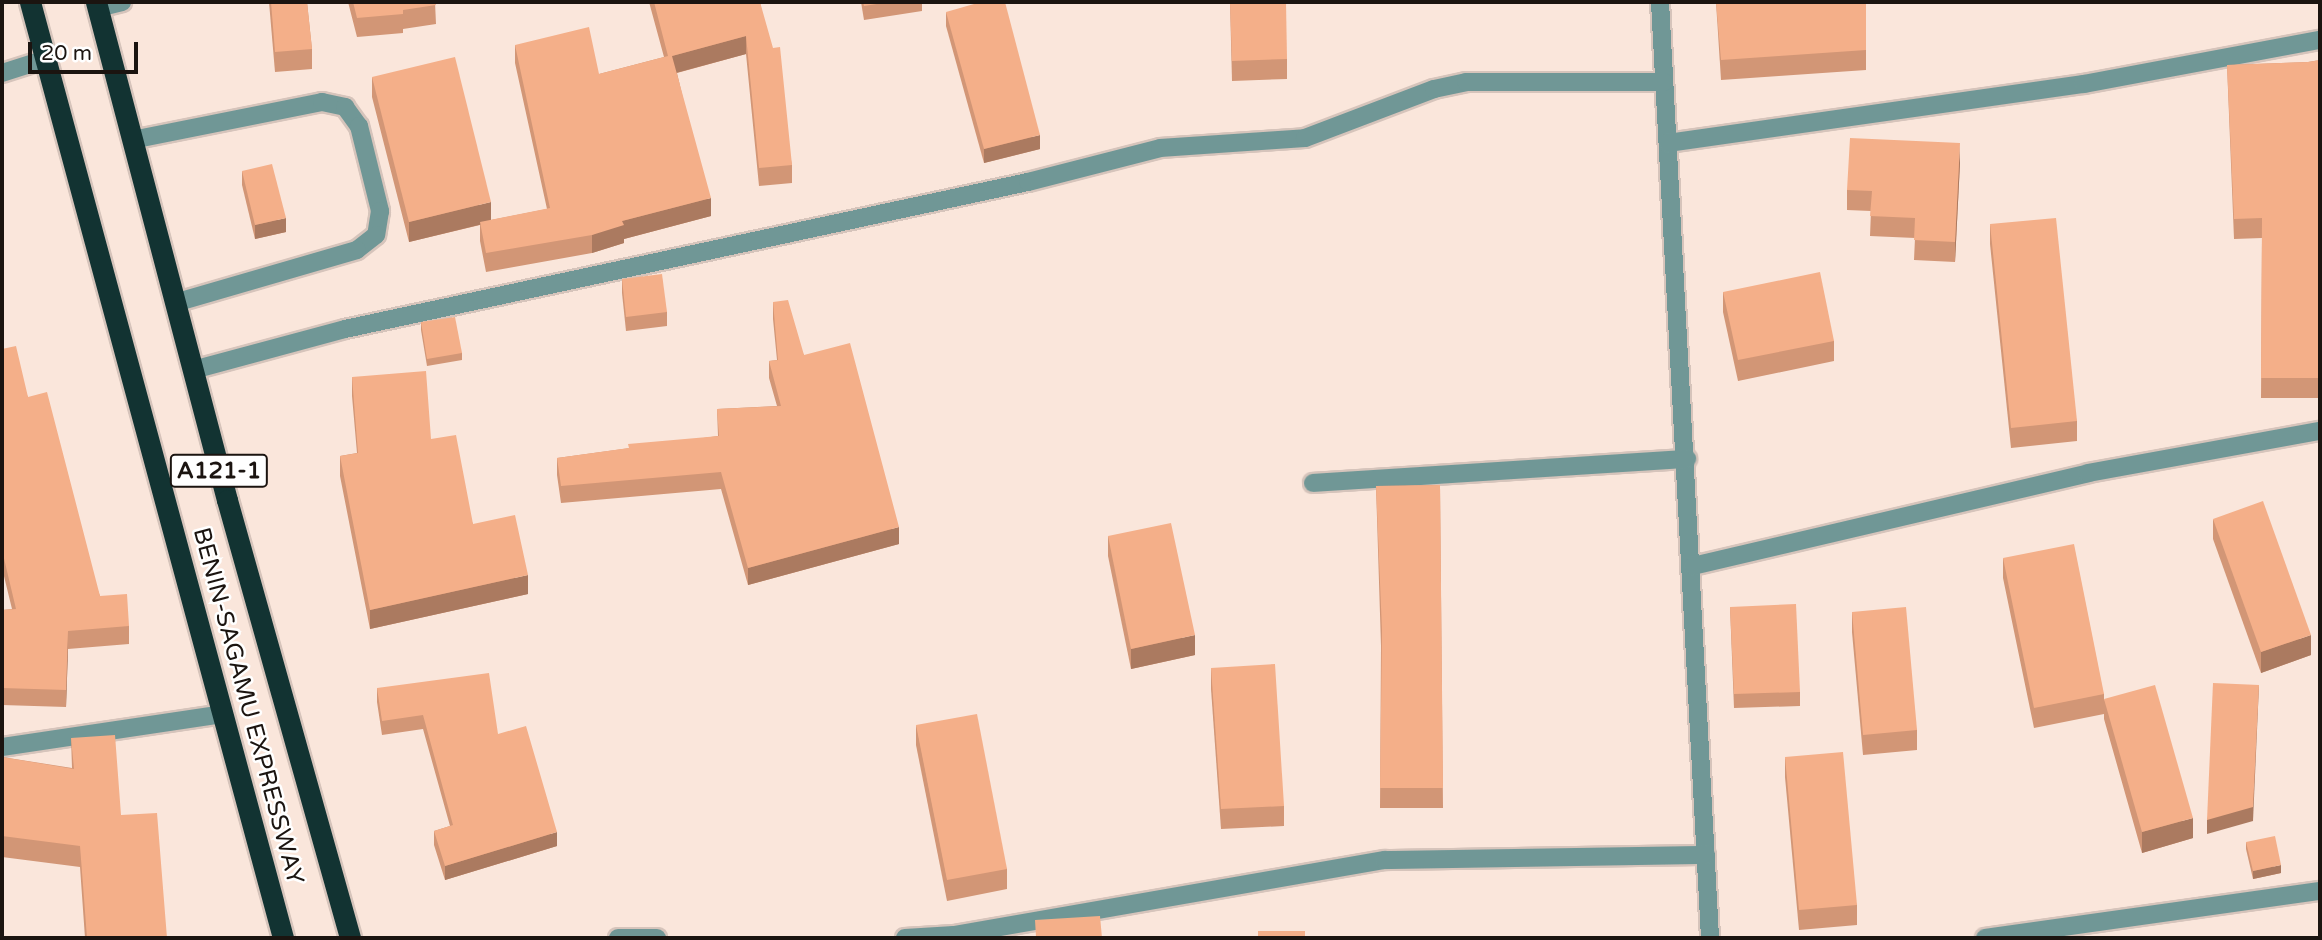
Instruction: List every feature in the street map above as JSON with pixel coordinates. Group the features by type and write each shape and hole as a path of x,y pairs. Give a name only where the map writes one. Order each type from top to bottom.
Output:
{"highway":[{"name":"BENIN-SAGAMU EXPRESSWAY","path":"30,2 283,938"},
{"name":"A121-1","path":"97,5 192,370 350,938"}],"street":[{"path":"97,5 122,2"},
{"path":"1660,2 1693,565 1710,938"},
{"path":"1668,143 2084,84 2320,40"},
{"path":"2,74 46,59"},
{"path":"192,370 345,329 1028,182 1160,148 1306,138 1434,89 1466,82 1664,82"},
{"path":"132,139 322,102 345,107 359,126 380,211 376,235 357,250 175,303"},
{"path":"1693,565 2088,473 2320,431"},
{"path":"1313,483 1686,460"},
{"path":"2,747 223,714"},
{"path":"905,938 954,935 1385,860 1706,855"},
{"path":"1986,938 2320,891"},
{"path":"618,938 657,938"}],"building":[{"path":"271,2 307,2 312,49 275,52"},
{"path":"353,2 435,2 436,5 403,10 403,14 357,18"},
{"path":"654,2 760,2 773,48 780,47 792,165 759,168 746,36 672,56 711,198 622,221 624,225 592,235 486,253 480,222 550,208 515,45 589,27 599,74 668,56"},
{"path":"863,2 889,2 864,6"},
{"path":"981,2 1005,2 1040,135 984,149 946,12"},
{"path":"1230,2 1286,2 1287,59 1232,61"},
{"path":"1716,2 1866,2 1866,50 1721,60"},
{"path":"455,57 491,202 409,222 372,77"},
{"path":"2320,60 2320,378 2261,378 2262,218 2234,219 2227,65"},
{"path":"1850,138 1960,143 1955,242 1914,240 1915,218 1870,216 1872,191 1847,190"},
{"path":"272,164 286,218 255,225 242,171"},
{"path":"2056,218 2077,421 2011,428 1990,224"},
{"path":"1820,272 1834,341 1738,360 1723,292"},
{"path":"662,274 667,312 626,317 622,279"},
{"path":"788,300 804,355 850,343 899,527 748,568 721,472 561,486 557,458 629,448 628,444 719,436 717,409 781,406 769,361 778,360 773,302"},
{"path":"455,317 462,353 427,359 421,322"},
{"path":"16,346 28,397 47,392 100,596 127,594 129,626 68,631 66,690 2,688 2,610 16,609 2,550 2,349"},
{"path":"426,371 431,439 456,435 473,524 515,515 528,575 370,610 340,456 358,453 352,377"},
{"path":"1440,485 1443,788 1380,788 1382,631 1376,486"},
{"path":"2263,501 2311,635 2261,652 2213,519"},
{"path":"1171,523 1195,635 1131,649 1108,536"},
{"path":"2074,544 2104,694 2034,708 2003,558"},
{"path":"1796,604 1800,692 1734,694 1730,607"},
{"path":"1906,607 1917,730 1863,735 1852,612"},
{"path":"1275,664 1284,806 1221,809 1211,668"},
{"path":"489,673 498,734 526,726 557,832 445,866 434,831 453,825 423,715 382,721 377,688"},
{"path":"2213,683 2259,685 2253,807 2207,820"},
{"path":"2155,685 2193,818 2142,832 2104,699"},
{"path":"977,714 1007,869 947,880 916,725"},
{"path":"115,735 121,815 157,813 167,938 87,938 80,846 2,836 2,757 74,769 71,738"},
{"path":"1843,752 1857,905 1799,910 1785,757"},
{"path":"2275,836 2281,865 2253,871 2246,842"},
{"path":"1100,916 1102,938 1018,938 1036,937 1035,920"},
{"path":"1258,931 1305,931 1305,938 1258,938"}]}
